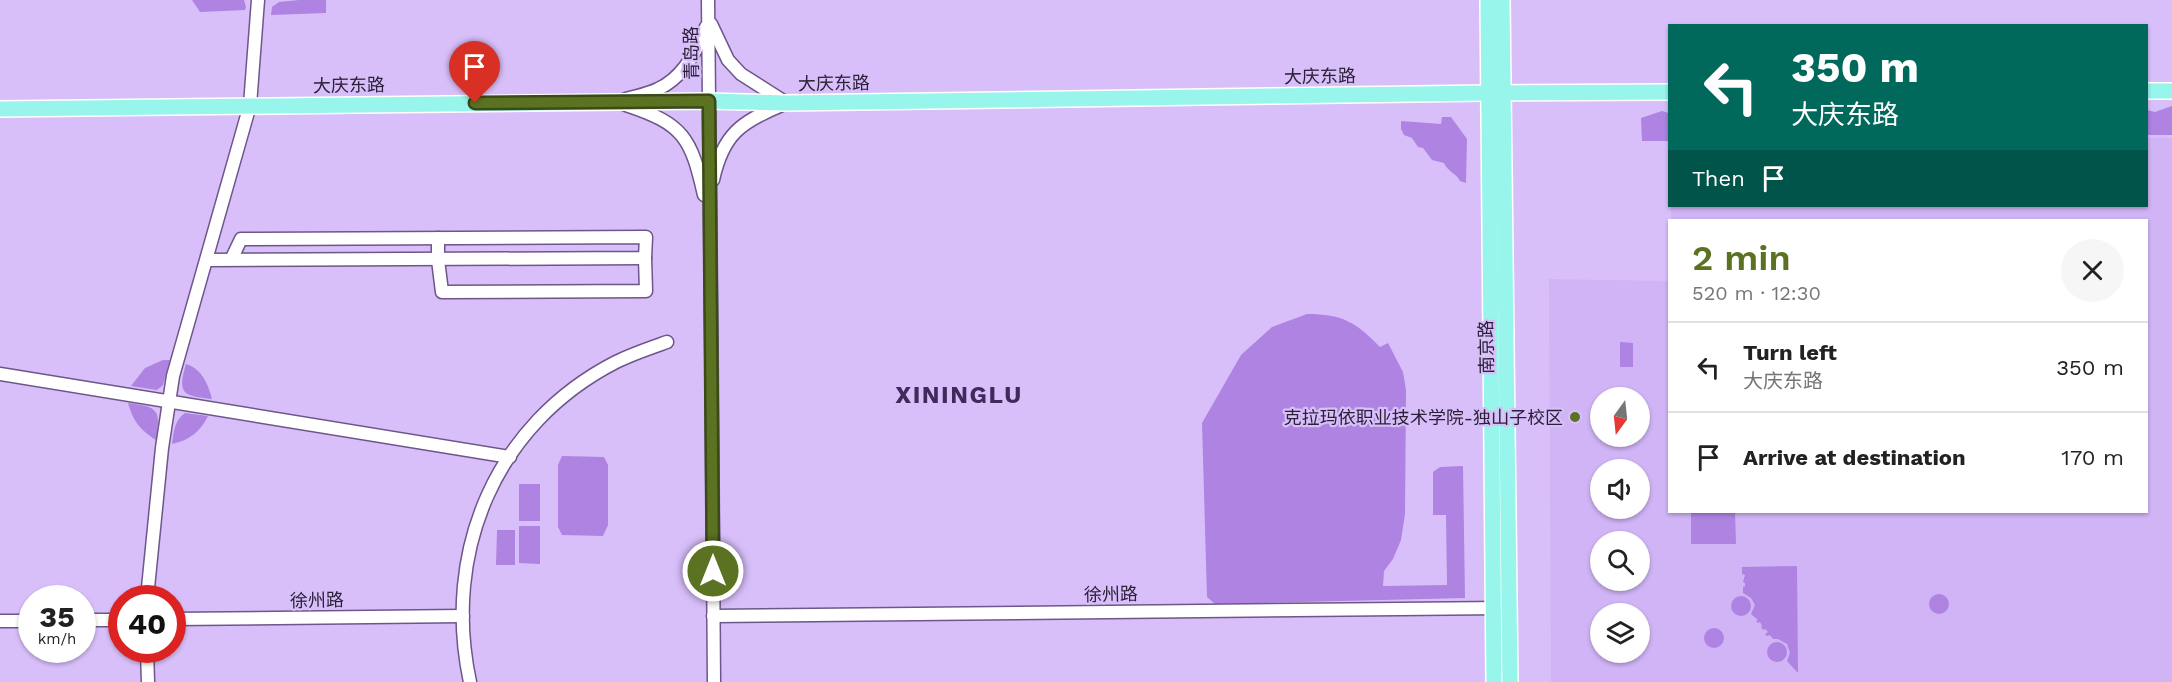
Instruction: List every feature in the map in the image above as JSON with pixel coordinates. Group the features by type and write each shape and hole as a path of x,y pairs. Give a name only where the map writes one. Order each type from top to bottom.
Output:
{"main road":[{"name":"南京路","path":"1488,0 1488,86 1501,608 1510,682"},
{"name":"南京路","path":"1494,682 1501,608 1504,93 1502,5"},
{"name":"大庆东路","path":"0,109 709,101 786,103 1488,86 1504,93 1668,92"},
{"path":"2148,91 2172,91"}],"street":[{"path":"148,585 155,508 169,402 174,376 250,105 258,0"},
{"name":"青岛路","path":"708,0 714,682"},
{"path":"617,102 658,89 675,78 685,67 700,42 708,20"},
{"path":"708,20 728,60 741,74 786,103"},
{"path":"617,102 650,113 669,123 684,135 693,152 709,217"},
{"path":"709,217 714,178 721,155 730,137 742,124 786,103"},
{"path":"231,260 241,239 438,238 550,238 646,237 646,291 442,292 438,238"},
{"path":"550,238 551,260"},
{"path":"302,239 302,259"},
{"path":"207,260 645,258"},
{"path":"470,682 465,660 463,616 467,556 477,519 495,479 518,444 546,413 578,386 616,362 667,342"},
{"path":"0,374 510,457"},
{"name":"徐州路","path":"713,616 1501,608"},
{"name":"徐州路","path":"186,619 463,616"},
{"path":"0,621 18,621"},
{"path":"147,663 148,682"}],"shaded area":[{"path":"192,0 244,0 246,7 245,10 200,12"},
{"path":"326,0 326,13 271,15 272,7 279,2"},
{"path":"2172,106 2172,135 2148,135 2148,110 2155,112"},
{"path":"1662,111 1668,113 1668,141 1642,141 1641,118"},
{"path":"1442,117 1451,117 1467,139 1466,183 1460,181 1444,163 1432,160 1412,138 1404,135 1401,129 1401,121 1441,124"},
{"name":"克拉玛依职业技术学院-独山子校区","path":"2148,138 2172,138 2172,682 1551,682 1549,279 1668,281 1668,513 2148,513 2148,219 1671,219 1671,207 2148,207"},
{"path":"1307,314 1319,314 1348,321 1380,347 1388,343 1403,372 1406,390 1405,514 1401,540 1393,559 1384,571 1383,586 1447,585 1446,515 1433,515 1433,472 1440,467 1463,466 1465,598 1215,604 1207,597 1202,423 1241,355 1272,327"},
{"path":"1620,342 1633,343 1633,367 1620,367"},
{"path":"163,360 170,360 163,385 157,390 131,386 145,368"},
{"path":"186,364 196,369 204,378 212,399 189,395 185,392 182,382"},
{"path":"128,403 146,406 155,411 158,422 156,440 138,424"},
{"path":"185,413 208,416 202,427 194,434 172,444 177,423"},
{"path":"562,456 604,457 608,465 608,525 603,536 562,535 558,527 558,465"},
{"path":"519,484 540,484 540,521 519,521"},
{"path":"1691,513 1735,513 1736,544 1691,544"},
{"path":"519,526 540,526 540,564 519,563"},
{"path":"497,530 515,530 515,565 496,565"},
{"path":"1797,566 1798,673 1787,661 1790,653 1787,644 1773,639 1770,635 1767,636 1765,634 1768,632 1763,630 1760,622 1758,623 1756,621 1758,620 1751,614 1755,605 1751,598 1743,593 1745,575 1742,574 1742,567"},
{"path":"1939,594 1946,597 1949,604 1946,611 1939,614 1932,611 1929,604 1932,597"},
{"path":"1741,596 1748,599 1751,606 1748,613 1741,616 1734,613 1731,606 1734,599"},
{"path":"1714,628 1721,631 1724,638 1721,645 1714,648 1707,645 1704,638 1707,631"},
{"path":"1777,642 1784,645 1787,652 1784,659 1777,662 1770,659 1767,652 1770,645"}],"place":[{"name":"克拉玛依职业技术学院-独山子校区","path":"1575,417"}],"district":[{"name":"XININGLU","path":"959,395"}],"route":[{"path":"475,103 709,101 713,571"}]}
